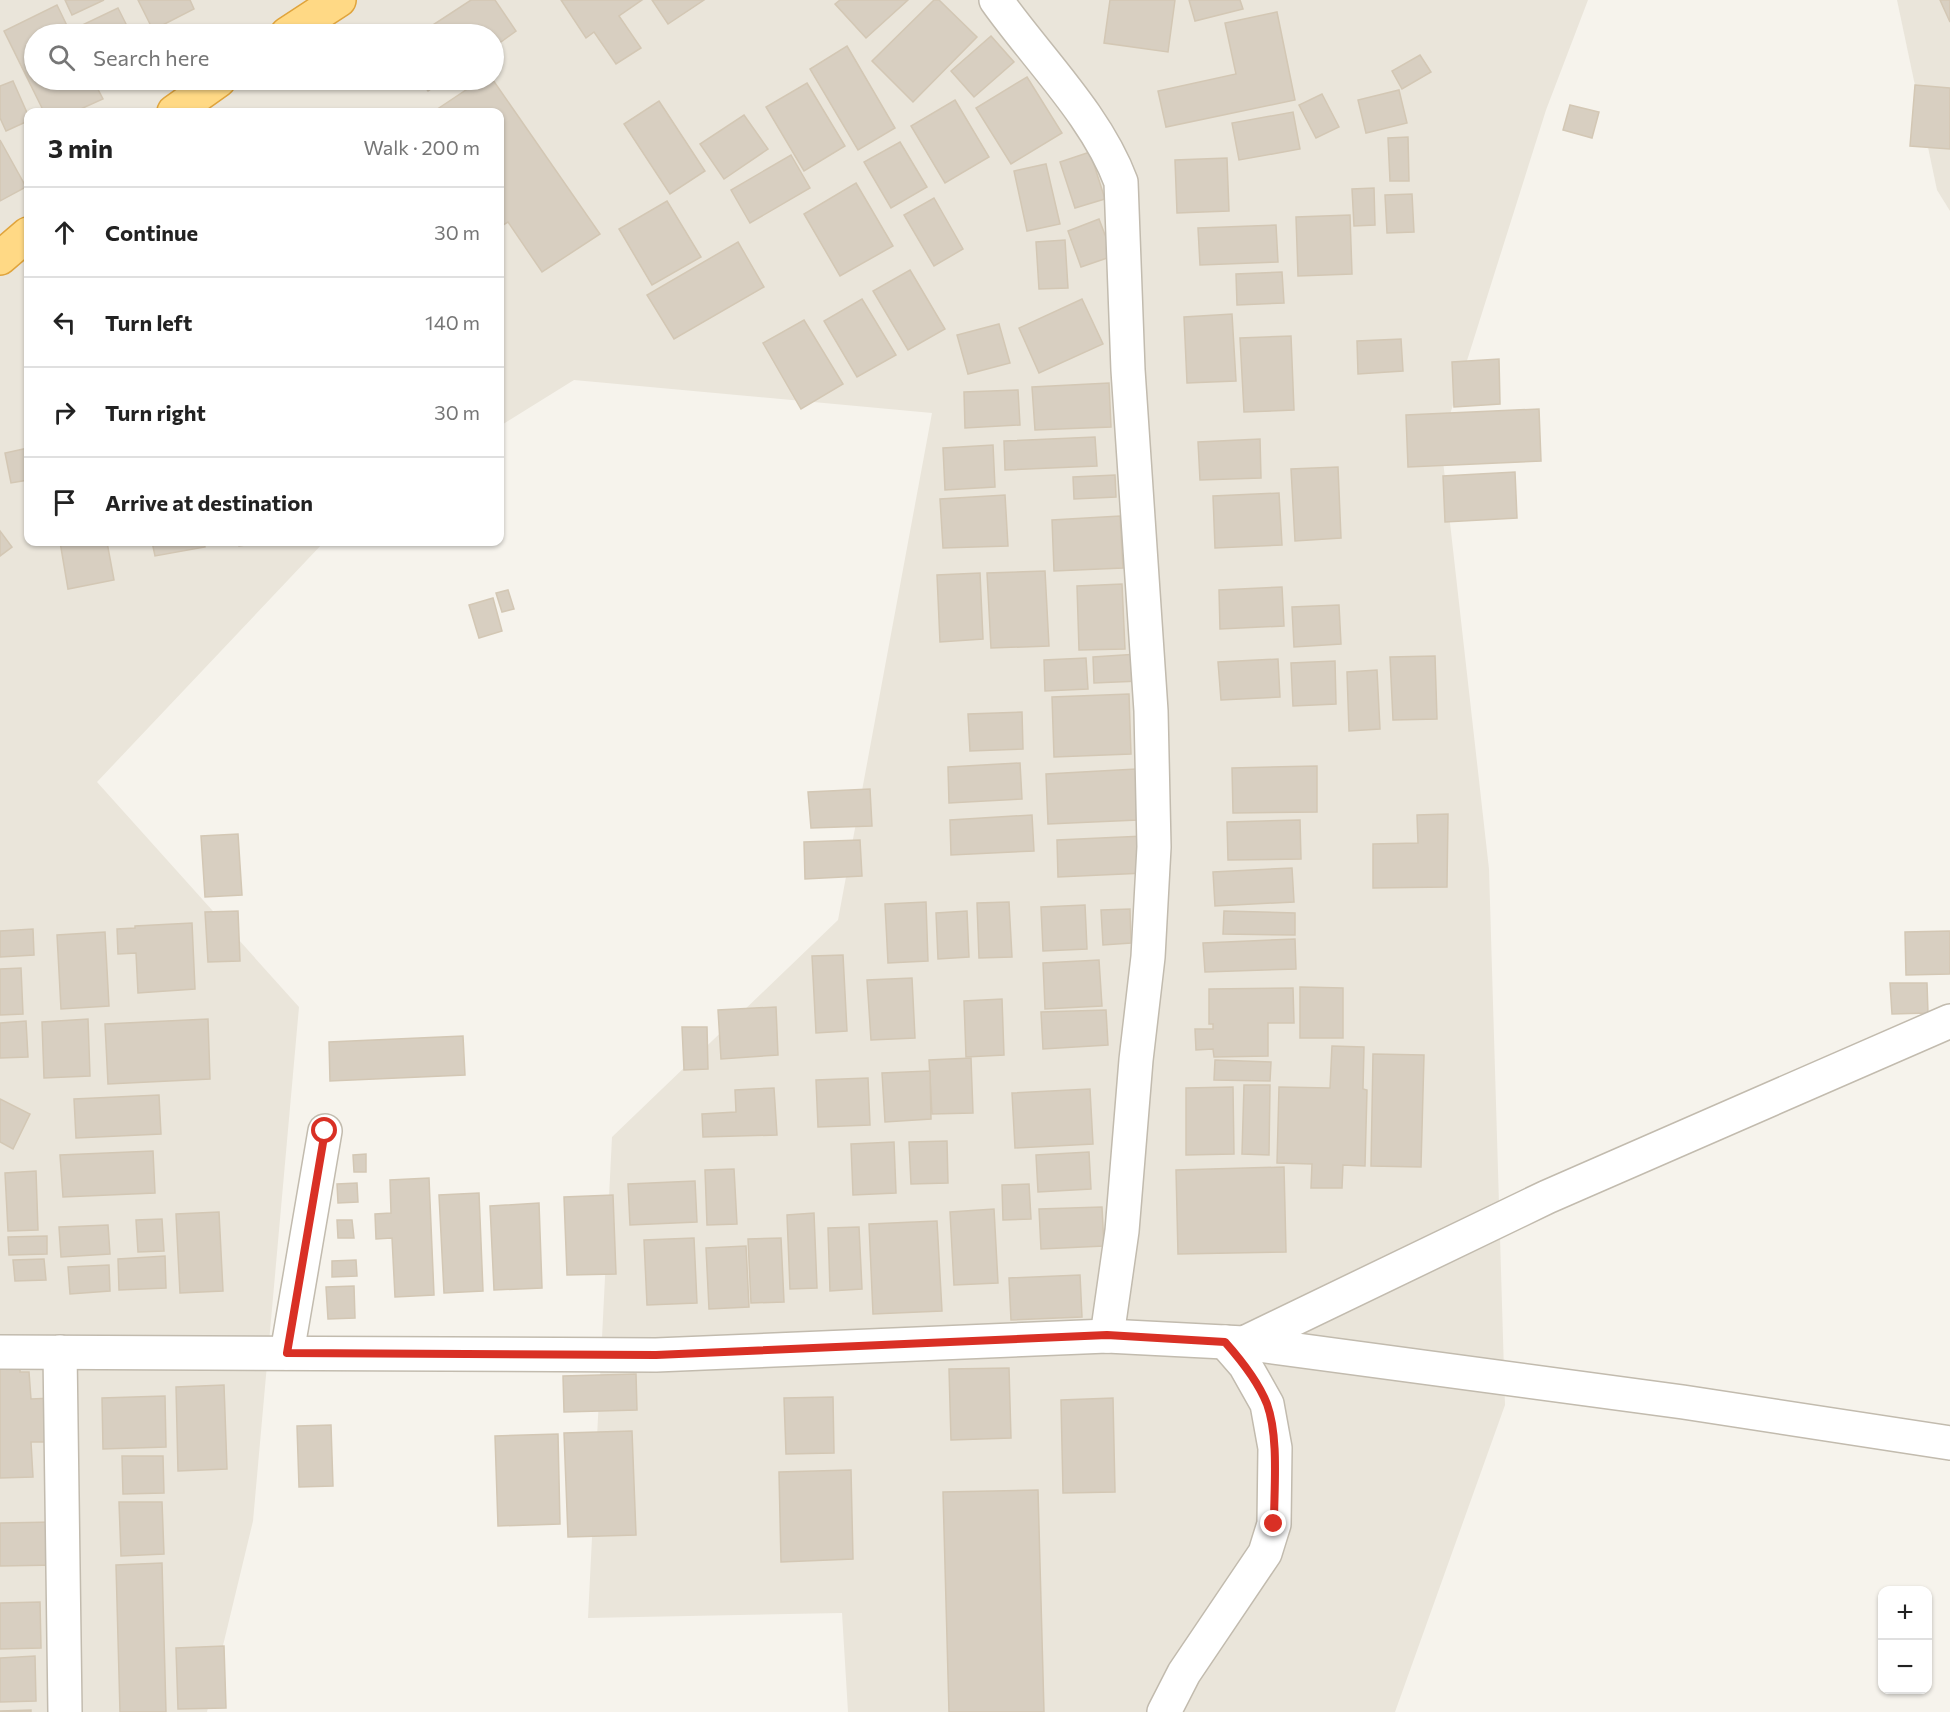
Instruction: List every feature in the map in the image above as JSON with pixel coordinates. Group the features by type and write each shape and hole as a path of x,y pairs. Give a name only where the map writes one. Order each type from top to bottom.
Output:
{"highway":[{"path":"302,24 339,0"},
{"path":"184,108 207,90"},
{"path":"0,258 24,237"}],"street":[{"path":"996,0 1098,133 1113,160 1120,182 1128,370 1150,711 1154,848 1148,957 1136,1060 1122,1231 1107,1335"},
{"path":"1235,1343 1547,1197 1950,1021"},
{"path":"287,1353 325,1131"},
{"path":"0,1352 656,1355 1107,1335 1235,1343 1683,1402 1950,1443"},
{"path":"1164,1712 1184,1672 1265,1553 1274,1524 1275,1448 1267,1404 1235,1343"},
{"path":"60,1352 65,1712"}],"shaded area":[{"path":"0,0 1588,0 1546,110 1441,443 1489,869 1505,1405 1395,1712 848,1712 842,1613 588,1618 612,1137 838,920 932,413 574,380 504,424 504,108 24,108 24,546 320,546 97,782 299,1007 253,1521 207,1712 0,1712"},
{"path":"1897,0 1950,0 1950,211 1937,190"}],"building":[{"path":"65,0 104,0 72,15"},
{"path":"138,0 190,0 194,9 165,24 150,24"},
{"path":"471,0 495,0 516,31 504,40 504,24 434,24"},
{"path":"561,0 642,0 619,16 641,48 616,64 594,32 586,38"},
{"path":"652,0 704,0 668,24"},
{"path":"840,0 908,0 866,38 835,4"},
{"path":"934,0 939,0 977,37 913,102 872,61"},
{"path":"1110,0 1175,0 1168,52 1104,43"},
{"path":"1189,0 1240,0 1243,9 1195,21"},
{"path":"1940,0 1950,0 1950,22"},
{"path":"57,5 66,24 24,24 24,72 4,31"},
{"path":"118,8 126,24 84,24"},
{"path":"1277,12 1295,100 1166,127 1158,91 1236,74 1225,23"},
{"path":"991,36 1014,62 974,97 951,71"},
{"path":"847,46 895,128 858,150 810,69"},
{"path":"1420,55 1431,72 1402,89 1392,71"},
{"path":"1027,77 1062,133 1011,164 976,108"},
{"path":"13,81 25,108 24,123 6,131 0,118 0,86"},
{"path":"807,83 845,146 804,171 766,107"},
{"path":"1915,85 1950,88 1950,149 1910,146"},
{"path":"33,90 98,90 103,99 83,108 42,108"},
{"path":"466,90 500,90 600,234 542,272 508,222 504,224 504,108 439,108"},
{"path":"1399,90 1407,123 1366,133 1358,100"},
{"path":"1322,94 1339,127 1316,138 1299,105"},
{"path":"955,100 989,157 945,183 911,126"},
{"path":"659,101 705,171 670,194 624,124"},
{"path":"1570,105 1599,112 1592,138 1563,130"},
{"path":"1293,112 1300,149 1239,160 1232,123"},
{"path":"744,115 768,149 724,179 700,144"},
{"path":"1408,137 1409,181 1390,181 1388,138"},
{"path":"0,140 24,183 24,188 0,201"},
{"path":"900,142 927,187 891,208 864,162"},
{"path":"1090,152 1105,199 1075,208 1060,162"},
{"path":"791,155 810,188 750,223 731,190"},
{"path":"1227,158 1229,211 1177,213 1175,160"},
{"path":"1046,164 1060,224 1027,231 1014,171"},
{"path":"856,183 893,246 840,276 804,214"},
{"path":"1374,188 1375,225 1354,226 1352,189"},
{"path":"1412,194 1414,232 1387,233 1385,195"},
{"path":"934,198 963,249 934,266 904,215"},
{"path":"667,201 701,257 652,285 619,229"},
{"path":"1350,215 1352,274 1298,276 1296,217"},
{"path":"1099,219 1113,256 1081,267 1068,231"},
{"path":"1276,225 1278,262 1200,265 1198,228"},
{"path":"1065,240 1068,288 1039,289 1036,242"},
{"path":"738,242 764,287 674,339 647,295"},
{"path":"910,270 945,329 908,350 873,291"},
{"path":"1282,272 1284,303 1237,305 1236,274"},
{"path":"862,299 896,355 857,377 824,321"},
{"path":"1082,299 1103,344 1039,373 1019,328"},
{"path":"1232,314 1236,381 1187,383 1184,317"},
{"path":"804,320 843,384 801,409 763,343"},
{"path":"999,324 1010,363 968,374 957,335"},
{"path":"1291,336 1294,410 1244,412 1240,338"},
{"path":"1401,339 1403,371 1358,374 1357,341"},
{"path":"1499,359 1500,404 1454,407 1452,362"},
{"path":"1109,383 1111,427 1035,430 1032,387"},
{"path":"1018,390 1020,425 965,428 964,392"},
{"path":"1539,409 1541,461 1408,467 1406,415"},
{"path":"1095,437 1097,466 1005,470 1004,441"},
{"path":"1260,439 1261,478 1200,480 1198,442"},
{"path":"993,445 995,487 945,490 943,448"},
{"path":"24,449 24,481 11,483 5,453"},
{"path":"1338,467 1341,538 1295,541 1291,469"},
{"path":"1515,472 1517,518 1445,522 1443,476"},
{"path":"1115,475 1116,497 1074,499 1073,477"},
{"path":"1279,493 1282,545 1215,548 1213,496"},
{"path":"1005,495 1008,546 943,548 940,499"},
{"path":"1120,516 1123,568 1054,571 1052,520"},
{"path":"0,531 12,547 0,556"},
{"path":"61,546 108,546 114,580 68,589"},
{"path":"153,546 205,547 155,556"},
{"path":"1045,571 1049,646 991,648 987,573"},
{"path":"980,573 983,639 940,642 937,575"},
{"path":"1122,584 1125,649 1079,650 1077,586"},
{"path":"1282,587 1284,626 1220,629 1219,590"},
{"path":"508,590 514,609 502,612 496,593"},
{"path":"493,598 502,631 479,638 469,605"},
{"path":"1339,605 1341,644 1294,647 1292,607"},
{"path":"1138,654 1140,681 1094,683 1093,657"},
{"path":"1435,656 1437,719 1393,720 1390,657"},
{"path":"1086,658 1088,689 1045,691 1044,660"},
{"path":"1278,659 1280,697 1221,700 1218,662"},
{"path":"1335,661 1336,704 1293,706 1291,663"},
{"path":"1377,670 1380,729 1349,731 1347,672"},
{"path":"1129,694 1131,754 1054,757 1052,697"},
{"path":"1022,712 1023,749 970,751 968,714"},
{"path":"1020,763 1022,799 949,803 948,767"},
{"path":"1317,766 1317,812 1233,813 1232,768"},
{"path":"1136,769 1138,820 1048,824 1046,774"},
{"path":"870,789 872,826 811,828 808,792"},
{"path":"1448,814 1447,887 1373,888 1373,844 1418,843 1417,815"},
{"path":"1032,815 1034,851 951,855 950,820"},
{"path":"1300,820 1301,859 1228,860 1227,822"},
{"path":"238,834 242,895 205,897 201,836"},
{"path":"1144,836 1145,873 1058,877 1057,840"},
{"path":"860,840 862,876 805,879 804,842"},
{"path":"1292,868 1294,902 1215,906 1213,872"},
{"path":"926,902 928,961 888,963 885,904"},
{"path":"1009,902 1012,957 979,958 977,903"},
{"path":"1085,905 1087,949 1043,951 1041,907"},
{"path":"1130,909 1131,943 1103,945 1101,910"},
{"path":"238,911 240,961 208,962 205,912"},
{"path":"967,911 969,957 938,959 936,913"},
{"path":"1224,911 1295,913 1295,935 1223,934"},
{"path":"192,923 195,989 138,993 136,953 118,954 117,929"},
{"path":"33,929 34,955 0,957 0,931"},
{"path":"1950,931 1950,974 1906,975 1905,932"},
{"path":"105,932 109,1006 61,1009 57,935"},
{"path":"1295,939 1296,969 1205,972 1203,943"},
{"path":"843,955 847,1031 816,1033 812,956"},
{"path":"1099,960 1102,1006 1045,1009 1043,963"},
{"path":"21,968 23,1014 0,1015 0,969"},
{"path":"912,978 915,1038 871,1040 867,980"},
{"path":"1890,983 1927,983 1928,1013 1892,1014"},
{"path":"1300,987 1343,988 1343,1038 1300,1038"},
{"path":"1293,988 1294,1023 1268,1023 1268,1056 1214,1057 1213,1049 1196,1050 1195,1029 1213,1029 1213,1024 1209,1024 1209,989"},
{"path":"1002,999 1004,1055 966,1057 964,1001"},
{"path":"776,1007 778,1055 721,1059 718,1010"},
{"path":"1106,1010 1108,1045 1043,1049 1041,1012"},
{"path":"88,1019 90,1076 44,1078 42,1022"},
{"path":"208,1019 210,1079 108,1084 105,1024"},
{"path":"26,1021 28,1057 0,1058 0,1023"},
{"path":"682,1027 707,1027 708,1069 684,1070"},
{"path":"463,1036 465,1075 330,1081 329,1042"},
{"path":"1332,1046 1364,1047 1363,1089 1367,1090 1365,1166 1343,1165 1342,1188 1311,1188 1312,1164 1277,1163 1279,1087 1330,1088"},
{"path":"1373,1054 1424,1055 1421,1167 1371,1166"},
{"path":"971,1058 973,1113 932,1114 929,1060"},
{"path":"1215,1060 1271,1062 1270,1081 1214,1080"},
{"path":"930,1071 931,1119 885,1122 882,1073"},
{"path":"868,1078 870,1125 818,1127 816,1080"},
{"path":"1244,1085 1270,1085 1269,1155 1242,1154"},
{"path":"1233,1087 1234,1154 1186,1155 1186,1088"},
{"path":"774,1088 777,1135 703,1137 702,1114 736,1112 735,1090"},
{"path":"1090,1089 1093,1144 1015,1148 1012,1093"},
{"path":"159,1095 161,1134 76,1138 74,1099"},
{"path":"0,1099 30,1114 13,1149 0,1142"},
{"path":"947,1141 948,1183 911,1184 909,1142"},
{"path":"894,1142 896,1193 853,1195 851,1144"},
{"path":"153,1151 155,1193 63,1197 60,1155"},
{"path":"1089,1152 1091,1189 1038,1192 1036,1155"},
{"path":"366,1154 366,1172 354,1172 353,1155"},
{"path":"1284,1167 1286,1252 1178,1254 1176,1170"},
{"path":"734,1169 737,1224 707,1225 705,1170"},
{"path":"36,1171 38,1230 8,1231 5,1173"},
{"path":"429,1178 434,1295 395,1297 392,1238 376,1239 375,1214 391,1213 390,1180"},
{"path":"695,1181 697,1222 630,1225 628,1184"},
{"path":"357,1183 358,1202 338,1203 337,1184"},
{"path":"1029,1184 1031,1219 1003,1220 1002,1185"},
{"path":"479,1193 483,1291 444,1293 439,1195"},
{"path":"613,1195 616,1274 567,1275 564,1197"},
{"path":"539,1203 542,1288 494,1290 490,1206"},
{"path":"1102,1207 1104,1246 1041,1249 1039,1209"},
{"path":"994,1209 998,1283 954,1285 950,1212"},
{"path":"219,1212 223,1291 180,1293 176,1214"},
{"path":"814,1213 817,1288 790,1289 787,1215"},
{"path":"162,1219 164,1251 138,1252 136,1220"},
{"path":"337,1220 352,1220 354,1238 338,1238"},
{"path":"937,1221 942,1311 873,1314 869,1224"},
{"path":"108,1225 110,1254 61,1257 59,1227"},
{"path":"859,1227 862,1289 830,1291 828,1228"},
{"path":"47,1236 47,1254 9,1255 8,1237"},
{"path":"694,1238 697,1303 647,1305 644,1240"},
{"path":"781,1238 784,1302 751,1303 748,1239"},
{"path":"746,1246 749,1307 709,1309 706,1248"},
{"path":"165,1256 166,1288 119,1290 118,1259"},
{"path":"44,1259 46,1280 15,1281 13,1260"},
{"path":"356,1260 357,1276 332,1277 332,1261"},
{"path":"109,1265 110,1291 70,1294 68,1267"},
{"path":"1080,1275 1082,1317 1011,1320 1009,1278"},
{"path":"354,1286 355,1318 328,1319 326,1287"},
{"path":"20,1358 20,1372 29,1372 31,1399 53,1398 54,1442 31,1442 33,1477 0,1478 0,1359"},
{"path":"1009,1368 1011,1438 951,1440 949,1369"},
{"path":"636,1374 637,1410 564,1412 563,1376"},
{"path":"224,1385 227,1469 178,1471 176,1387"},
{"path":"165,1396 166,1447 103,1449 102,1398"},
{"path":"833,1397 834,1453 786,1454 784,1398"},
{"path":"1113,1398 1115,1492 1063,1493 1061,1400"},
{"path":"331,1425 333,1486 299,1487 297,1426"},
{"path":"632,1431 636,1535 568,1537 564,1433"},
{"path":"558,1434 560,1524 498,1526 495,1436"},
{"path":"122,1456 163,1456 164,1493 123,1494"},
{"path":"851,1470 853,1559 781,1562 779,1472"},
{"path":"1038,1490 1044,1712 949,1712 943,1492"},
{"path":"119,1502 162,1502 164,1554 121,1556"},
{"path":"55,1522 56,1565 0,1566 0,1523"},
{"path":"162,1563 166,1712 120,1712 116,1565"},
{"path":"40,1602 41,1648 0,1649 0,1603"},
{"path":"224,1646 226,1708 178,1709 176,1648"},
{"path":"35,1656 36,1701 0,1702 0,1658"},
{"path":"31,1710 31,1712 0,1712 0,1711"}],"route":[{"path":"325,1131 287,1353 656,1355 1107,1335 1225,1342 1245,1365 1267,1404 1275,1448 1274,1524"}]}
